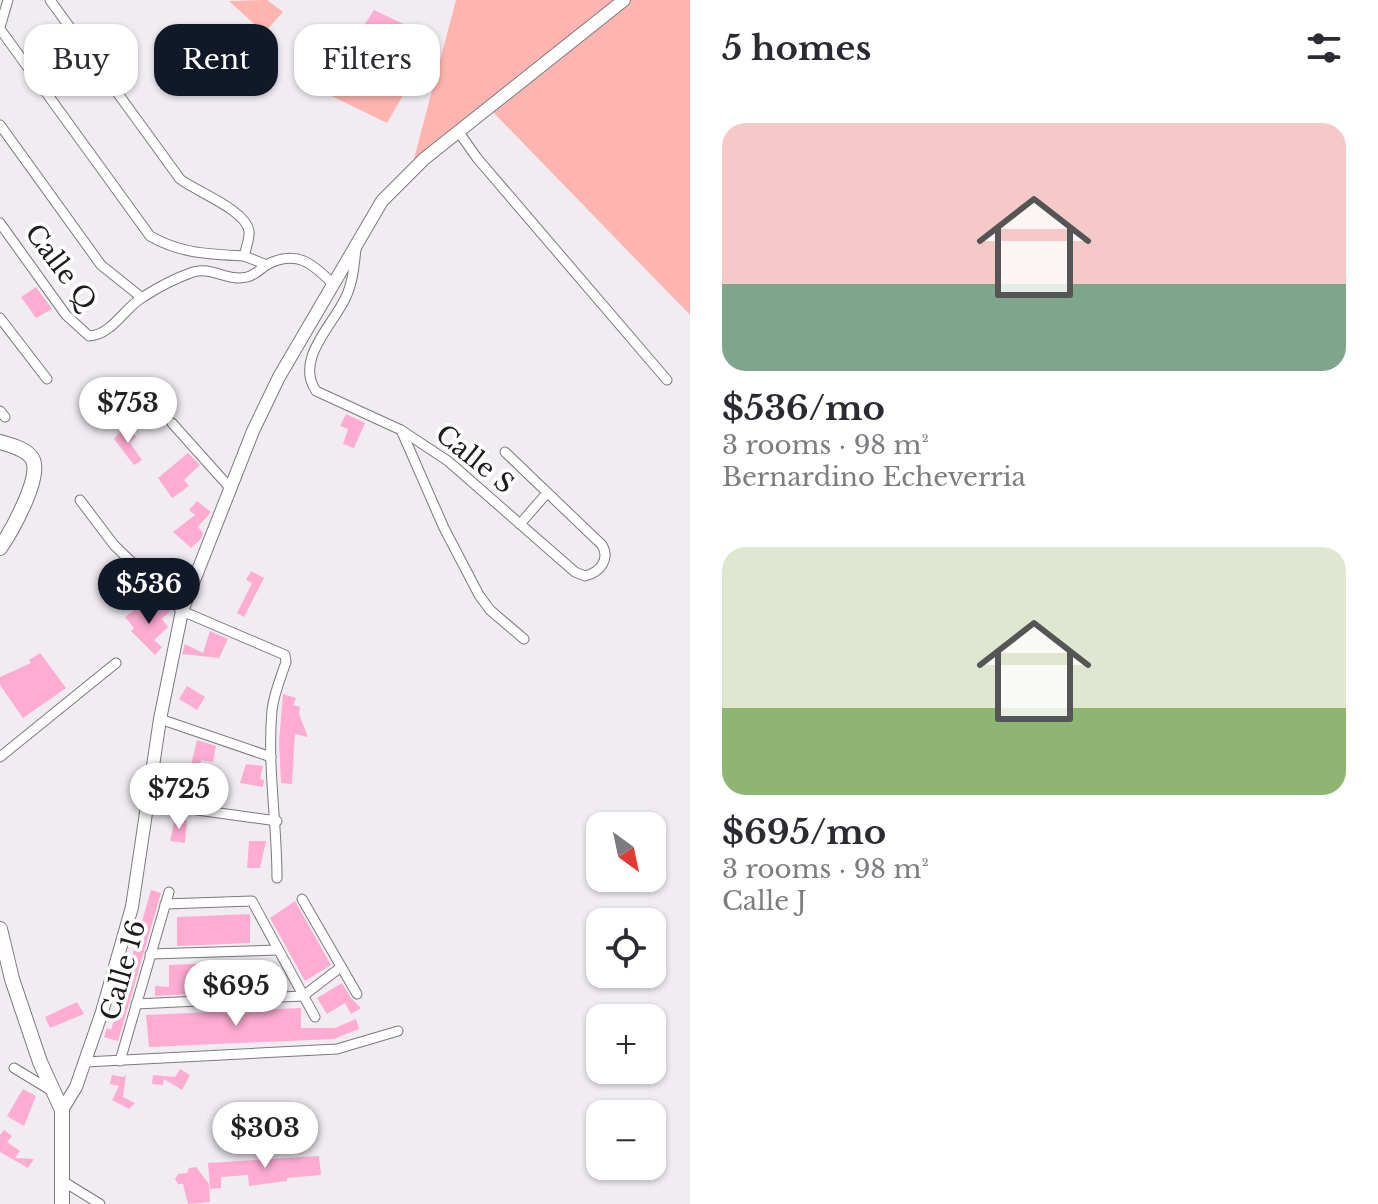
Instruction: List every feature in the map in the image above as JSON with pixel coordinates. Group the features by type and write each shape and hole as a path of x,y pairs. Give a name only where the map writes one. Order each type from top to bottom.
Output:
{"main road":[{"path":"0,442 28,454 34,461 34,472 24,503 0,548"},
{"path":"0,929 12,979 52,1091 62,1110 62,1204"}],"street":[{"path":"8,0 0,28 150,236 169,247 192,253 244,256 267,265"},
{"path":"50,0 180,179 196,192 233,210 244,219 249,231 244,256"},
{"path":"62,1110 76,1087 85,1062 132,907 160,719 182,611 253,431 279,377 358,237 382,201 424,159 624,0"},
{"path":"0,125 101,265 141,297 194,272 212,271 237,278 249,277 267,265 292,256 304,259 332,283"},
{"path":"458,131 477,158 667,380"},
{"name":"Calle Q","path":"0,223 66,315 89,336 105,331 141,297"},
{"name":"Calle S","path":"358,237 346,297 309,360 310,382 326,397 401,430 448,461 575,572 585,576 600,569 606,552 602,545 505,452"},
{"path":"0,318 47,379"},
{"path":"172,423 231,489"},
{"path":"401,430 431,501 479,595 490,610 524,639"},
{"path":"520,524 547,493"},
{"path":"80,500 114,545 182,611 280,651 286,662 272,708 271,757 277,821 277,878"},
{"path":"0,757 116,663"},
{"path":"160,719 271,757"},
{"path":"147,803 277,821"},
{"name":"Calle 16","path":"120,1061 169,892"},
{"path":"302,899 357,994"},
{"path":"165,904 252,901 315,1017"},
{"path":"150,954 278,950"},
{"path":"136,1004 303,996 341,967"},
{"path":"85,1062 337,1049 398,1031"},
{"path":"14,1068 52,1091"},
{"path":"61,1180 100,1204"}],"shaded area":[{"path":"267,0 283,12 272,24 254,24 229,1"},
{"path":"456,0 690,0 690,315 489,108 411,170 431,96 440,96 440,60"},
{"path":"332,96 403,96 387,123"}],"building":[{"path":"374,10 403,24 365,24"},
{"path":"36,287 52,309 36,318 21,297"},
{"path":"346,414 365,423 354,448 343,444 348,429 340,426"},
{"path":"124,427 136,436 130,443 142,460 134,465 114,439"},
{"path":"188,453 200,465 184,480 189,486 172,498 158,478"},
{"path":"197,501 211,512 198,527 203,533 201,539 191,548 173,532 195,515 189,510"},
{"path":"251,571 264,578 244,617 237,613 252,583 246,580"},
{"path":"160,602 170,611 162,619 168,627 154,640 162,647 155,655 131,631 134,628 125,617 138,607 146,616"},
{"path":"210,631 228,639 219,658 182,654 185,644 203,653"},
{"path":"40,653 66,688 23,718 0,685 0,677 31,663 29,660"},
{"path":"187,686 205,697 197,710 179,699"},
{"path":"283,694 296,698 293,705 300,707 299,714 308,737 295,734 292,784 281,783 279,742"},
{"path":"197,740 216,746 213,762 201,760 198,772 190,769"},
{"path":"246,764 263,766 260,779 264,780 263,787 240,783"},
{"path":"175,818 187,820 185,843 170,841"},
{"path":"249,841 266,841 260,868 247,868"},
{"path":"151,890 161,893 118,1041 104,1037 107,1028 111,1030"},
{"path":"295,901 331,965 305,981 270,918"},
{"path":"250,914 250,943 177,946 177,917"},
{"path":"268,961 269,981 284,980 284,989 155,996 155,986 169,987 169,965"},
{"path":"342,983 361,1008 351,1014 345,1003 327,1014 317,998"},
{"path":"77,1002 84,1014 50,1028 45,1017"},
{"path":"301,1008 301,1028 335,1028 356,1019 359,1029 334,1039 149,1047 146,1015"},
{"path":"180,1069 190,1075 182,1090 164,1079 163,1085 152,1084 153,1075 175,1077"},
{"path":"126,1074 123,1097 135,1103 129,1109 112,1100 119,1086 110,1084 112,1075 124,1077"},
{"path":"23,1089 36,1096 24,1126 7,1116"},
{"path":"4,1130 12,1136 7,1142 20,1151 15,1158 34,1159 28,1168 0,1152 0,1135"},
{"path":"319,1156 321,1175 249,1186 248,1175 221,1177 221,1188 210,1189 208,1163"},
{"path":"196,1167 209,1184 210,1202 188,1204 183,1184 178,1184 175,1179 178,1174"}]}
